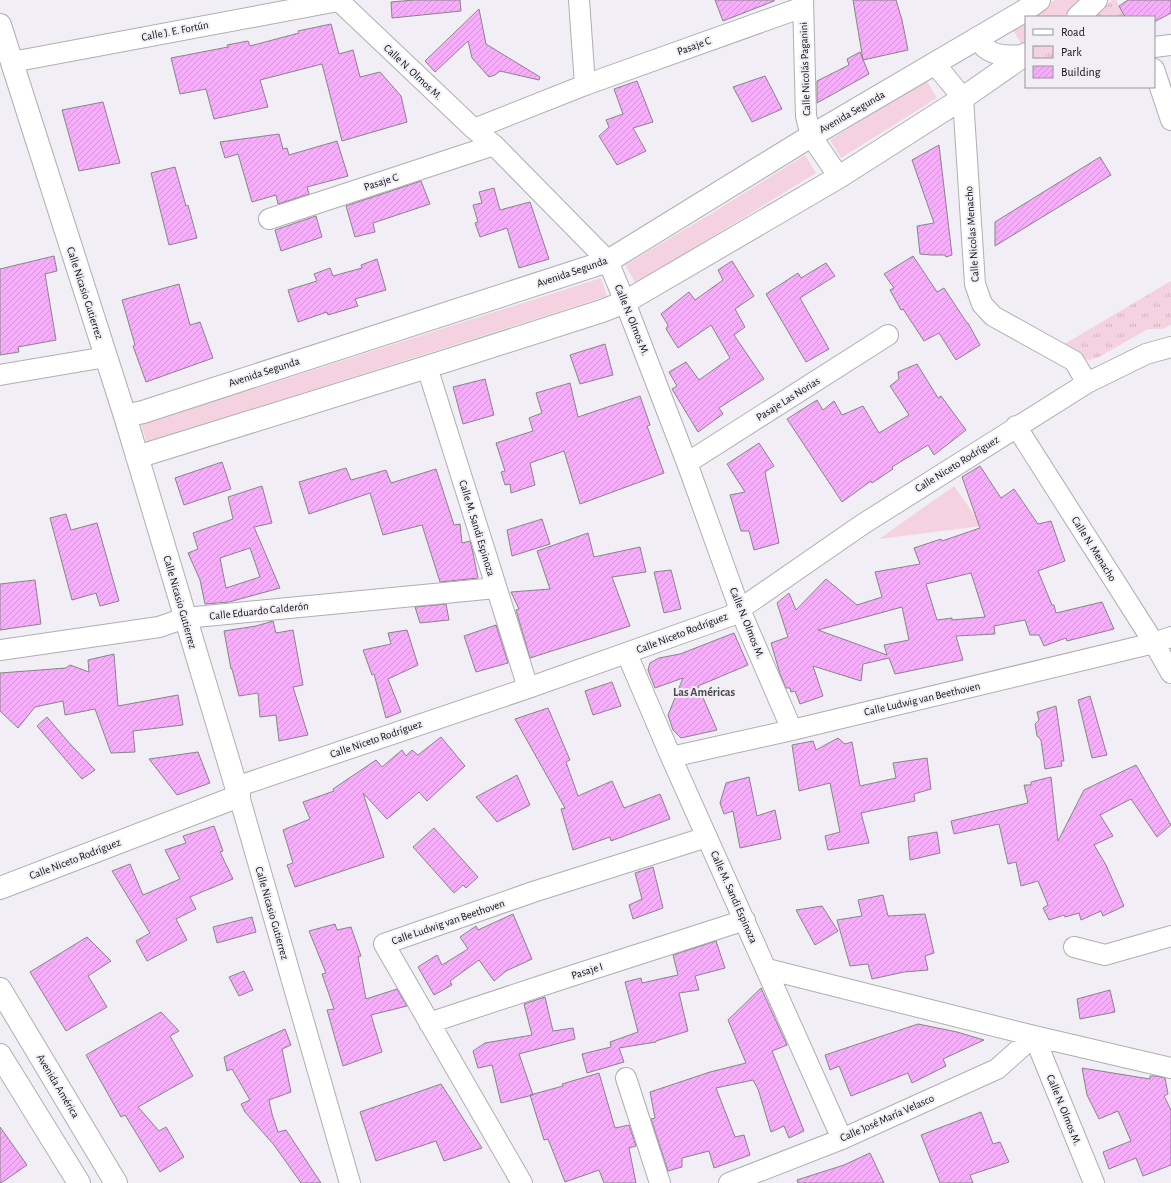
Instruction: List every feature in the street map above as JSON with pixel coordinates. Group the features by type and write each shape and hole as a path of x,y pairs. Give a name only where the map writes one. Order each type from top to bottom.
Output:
{"main road":[{"name":"Avenida Segunda","path":"125,416 143,412 608,261 811,136 1024,11 1039,0"},
{"path":"1079,16 1096,0"},
{"name":"Calle Nicasio Gutierrez","path":"0,25 125,416 237,792"},
{"path":"137,456 427,368 602,311 625,302 839,176 963,98 1025,55"},
{"name":"Calle Niceto Rodríguez","path":"0,888 237,792"},
{"name":"Avenida América","path":"0,989 116,1183"},
{"path":"0,1055 79,1183"}],"street":[{"path":"579,0 585,85"},
{"name":"Calle J. E. Fortún","path":"12,62 338,1"},
{"name":"Calle N. Olmos M.","path":"338,1 474,129 494,145 608,261 687,463 740,610 792,730"},
{"name":"Pasaje C","path":"474,129 585,85 803,4"},
{"name":"Calle Nicolás Paganini","path":"803,4 806,116 811,136 839,176"},
{"path":"978,37 985,47 992,52 1025,55"},
{"path":"1155,47 1171,45"},
{"path":"934,63 963,98"},
{"path":"1155,72 1171,120"},
{"name":"Calle Nicolas Menacho","path":"963,98 974,284 982,304 993,316 1074,361 1087,383"},
{"name":"Pasaje C","path":"269,219 494,145"},
{"name":"Pasaje Las Norias","path":"687,463 888,335"},
{"name":"Calle Niceto Rodríguez","path":"237,792 730,616 863,524 1016,426 1087,383 1146,354 1171,347"},
{"path":"0,375 106,357"},
{"name":"Calle M. Sandi Espinoza","path":"427,368 528,688"},
{"name":"Calle N. Menacho","path":"1016,426 1163,640 1171,673"},
{"name":"Calle Eduardo Calderón","path":"0,650 159,627 185,618 496,588"},
{"name":"Calle Ludwig van Beethoven","path":"671,757 792,730 1163,640"},
{"name":"Calle M. Sandi Espinoza","path":"627,654 671,757 842,1139"},
{"name":"Calle Nicasio Gutierrez","path":"237,792 350,1183"},
{"name":"Calle Ludwig van Beethoven","path":"522,1183 384,944 533,892 707,837"},
{"name":"Pasaje I","path":"429,1023 745,920"},
{"path":"1074,947 1105,955 1171,936"},
{"path":"767,969 1034,1036 1171,1068"},
{"name":"Calle N. Olmos M.","path":"1034,1036 1094,1183"},
{"name":"Calle José María Velasco","path":"729,1183 842,1139 997,1069 1034,1036"},
{"path":"626,1078 660,1183"}],"green space":[{"path":"1055,0 1081,0 1064,16 1031,16"},
{"path":"1112,0 1116,0 1124,16 1096,16"},
{"path":"1025,20 1025,44 1022,45 1012,28"},
{"path":"926,80 937,98 841,158 830,140"},
{"path":"805,155 816,173 636,284 625,265"},
{"path":"601,278 607,296 147,443 141,425"},
{"path":"1171,281 1171,325 1162,329 1148,329 1099,357 1089,360 1076,356 1061,346"},
{"path":"954,486 982,526 879,539"}],"building":[{"path":"414,0 460,0 461,11 392,18 391,2"},
{"path":"715,0 774,0 774,1 723,21"},
{"path":"853,0 896,0 908,50 863,60"},
{"path":"1128,0 1171,0 1171,13 1155,21 1155,16 1124,16 1119,6"},
{"path":"479,9 486,44 540,77 539,80 500,71 489,77 472,58 468,41 435,72 425,61"},
{"path":"331,24 339,54 353,50 360,77 380,72 401,96 407,122 342,141 322,64 260,80 268,107 214,119 206,89 180,94 171,58 228,47 227,45 248,41 250,46 299,33 298,31"},
{"path":"860,52 869,74 817,103 817,81 849,65 847,59"},
{"path":"765,76 782,109 752,122 733,87"},
{"path":"637,81 653,122 633,128 646,151 617,165 599,136 609,127 606,120 623,114 614,89"},
{"path":"103,102 120,163 79,171 62,110"},
{"path":"279,134 283,149 287,148 289,155 337,141 348,176 307,187 309,194 278,204 276,195 252,202 238,154 225,158 220,142"},
{"path":"939,145 952,255 946,257 945,255 920,254 917,226 934,223 912,160"},
{"path":"1100,157 1111,175 995,246 995,222"},
{"path":"175,167 197,238 169,245 151,173"},
{"path":"421,181 430,204 373,223 375,232 355,237 346,206"},
{"path":"494,188 500,210 530,202 549,259 519,268 507,228 480,237 475,223 478,222 473,205 482,203 479,192"},
{"path":"316,216 322,237 281,251 275,230"},
{"path":"54,256 57,271 45,274 56,340 18,347 19,352 0,355 0,269"},
{"path":"913,256 937,292 944,288 968,323 980,345 956,360 939,333 924,341 903,309 901,310 890,290 894,288 884,274"},
{"path":"377,259 386,290 355,299 358,306 328,315 327,312 298,322 288,290 317,281 314,274 330,268 333,276 362,268 361,265"},
{"path":"732,261 754,296 735,309 745,327 734,335 764,379 719,408 723,414 698,432 672,389 677,386 669,372 686,362 699,380 730,358 711,325 678,348 666,329 668,325 661,314 689,292 695,300 723,280 718,270"},
{"path":"826,263 835,276 800,298 829,349 806,362 766,294 798,273 801,278"},
{"path":"179,284 190,325 200,322 213,358 146,382 133,346 135,345 122,300"},
{"path":"605,344 613,375 580,384 570,355"},
{"path":"917,364 938,398 941,396 966,430 934,455 928,445 892,467 893,469 872,483 871,481 842,502 787,419 817,400 823,410 834,401 842,415 863,406 879,433 909,415 890,386 899,379 898,372"},
{"path":"485,379 494,415 463,424 453,387"},
{"path":"570,383 578,417 640,396 650,425 647,426 664,473 580,504 564,451 530,463 535,485 511,493 510,484 505,485 501,472 505,471 496,443 533,431 529,418 542,413 536,393"},
{"path":"759,443 774,466 765,472 779,543 754,550 749,531 741,531 730,495 745,492 727,464"},
{"path":"222,462 231,489 184,505 175,478"},
{"path":"980,466 1001,498 1014,489 1038,524 1051,521 1065,561 1038,571 1052,605 1054,605 1056,613 1102,602 1114,629 1067,641 1066,638 1044,646 1039,635 1030,635 1025,620 994,626 995,634 956,636 963,660 895,674 889,658 863,664 861,681 813,666 823,696 800,704 795,691 791,692 790,688 786,688 780,674 771,643 788,637 777,603 789,593 796,610 826,579 857,605 882,597 875,572 920,564 914,548 941,539 942,541 980,528 962,477","holes":["971,573 985,617 937,620 926,584","902,607 909,640 884,645 887,655 818,630"]},
{"path":"346,468 351,480 386,470 391,483 436,469 454,525 460,524 462,543 470,541 478,578 440,582 422,525 383,535 370,493 309,514 299,482"},
{"path":"262,486 272,523 254,527 280,588 229,602 205,604 200,580 188,553 198,549 193,533 233,519 228,497","holes":["250,548 260,577 226,588 220,558"]},
{"path":"66,514 71,530 97,523 119,601 100,606 96,593 72,600 50,518"},
{"path":"542,519 550,544 512,556 507,530"},
{"path":"588,533 594,557 640,547 646,572 612,577 630,626 530,658 516,610 519,609 511,592 550,589 537,551"},
{"path":"671,570 681,609 664,613 654,572"},
{"path":"35,580 41,624 0,630 0,584"},
{"path":"446,604 449,620 420,623 415,607"},
{"path":"273,621 276,633 293,630 303,685 293,687 308,735 279,741 276,715 260,717 258,693 239,696 231,669 224,631 256,626"},
{"path":"496,625 508,663 476,672 464,636"},
{"path":"407,630 418,665 388,679 401,712 386,718 374,674 372,675 363,650 391,644 388,633"},
{"path":"734,633 748,665 698,686 717,730 681,738 673,730 668,715 683,678 655,688 648,670 650,663 659,658 680,654"},
{"path":"114,654 118,706 178,695 183,725 133,731 135,752 111,753 95,709 65,715 63,701 35,707 18,728 0,711 0,673 66,668 70,665 89,672 88,660"},
{"path":"612,682 621,706 593,715 585,691"},
{"path":"1090,696 1107,755 1092,758 1078,700"},
{"path":"1056,706 1064,761 1061,761 1062,766 1045,769 1041,740 1037,736 1035,724 1039,720 1037,712"},
{"path":"548,708 570,760 566,762 578,796 612,781 624,808 660,794 670,819 611,841 610,837 573,850 561,809 565,808 515,719"},
{"path":"47,717 95,770 82,779 37,726"},
{"path":"441,737 465,766 427,801 419,792 387,819 363,793 384,857 295,887 287,865 293,863 283,830 310,819 303,802 334,791 333,789 376,760 382,767 402,750 406,756 412,750 418,755"},
{"path":"838,738 845,744 852,742 860,786 896,778 893,763 927,758 931,789 914,794 915,801 861,813 869,843 828,850 825,836 840,832 830,783 799,791 792,745 813,741 816,750"},
{"path":"198,752 210,783 177,795 149,759"},
{"path":"1136,765 1171,825 1157,837 1131,799 1100,815 1113,836 1094,845 1106,865 1124,906 1103,916 1101,911 1081,920 1079,913 1065,917 1064,915 1049,920 1043,908 1048,905 1038,881 1021,886 1016,862 1008,864 999,824 954,834 951,821 1028,803 1024,785 1031,785 1031,782 1051,777 1058,841 1084,790"},
{"path":"517,775 530,805 497,822 476,797"},
{"path":"749,777 757,816 775,810 781,839 740,848 733,811 724,814 720,803 726,783"},
{"path":"214,826 223,851 220,852 233,879 190,897 196,909 176,919 187,940 147,961 136,941 150,933 112,871 130,864 143,895 180,879 165,850 186,843 183,836"},
{"path":"434,828 478,877 466,888 463,885 454,893 413,847"},
{"path":"937,832 940,853 910,860 908,837"},
{"path":"653,867 663,908 633,919 629,905 642,899 635,873"},
{"path":"883,895 888,916 925,914 934,953 925,956 928,970 904,972 872,979 868,964 850,966 837,920 862,916 858,900"},
{"path":"822,906 838,931 815,945 796,910"},
{"path":"513,914 532,959 506,971 494,981 479,960 450,981 452,985 434,995 418,967 437,955 442,965 468,949 460,937 476,926 478,930"},
{"path":"252,917 256,932 217,943 213,927"},
{"path":"335,924 337,930 351,927 361,956 358,957 366,999 397,989 407,1006 371,1015 382,1052 343,1066 327,1010 334,1009 322,974 326,973 309,931"},
{"path":"87,937 111,961 88,976 107,1007 66,1031 30,972"},
{"path":"716,941 725,968 695,976 699,990 679,993 688,1031 656,1042 619,1048 624,1062 587,1073 582,1054 611,1047 610,1042 638,1032 625,982 641,978 642,983 678,975 673,955"},
{"path":"244,971 253,990 239,996 229,977"},
{"path":"761,988 787,1045 772,1051 804,1131 789,1138 784,1126 771,1132 758,1089 753,1080 716,1088 735,1137 744,1135 750,1155 714,1168 709,1151 682,1158 682,1167 668,1171 651,1119 655,1118 650,1092 710,1072 746,1063 728,1020"},
{"path":"1110,990 1115,1012 1080,1019 1077,999"},
{"path":"545,997 553,1031 573,1028 575,1039 519,1054 533,1095 501,1103 492,1065 478,1068 473,1051 485,1043 532,1035 524,1004"},
{"path":"161,1012 179,1031 170,1036 193,1076 138,1107 159,1131 166,1127 184,1157 160,1172 125,1115 121,1117 86,1055"},
{"path":"918,1024 957,1032 984,1040 943,1059 946,1066 912,1083 908,1073 851,1096 839,1066 830,1070 825,1055"},
{"path":"285,1029 291,1045 282,1049 291,1092 269,1100 272,1114 278,1132 286,1130 321,1183 301,1183 274,1145 245,1112 241,1104 250,1100 232,1069 227,1071 224,1057"},
{"path":"1082,1068 1150,1079 1150,1076 1165,1078 1168,1094 1164,1096 1171,1110 1171,1165 1143,1176 1136,1158 1109,1169 1103,1152 1131,1141 1118,1111 1099,1119 1087,1095"},
{"path":"599,1073 615,1128 629,1125 636,1146 629,1148 636,1183 604,1183 599,1170 565,1182 548,1139 544,1140 530,1095 563,1086 562,1084"},
{"path":"441,1084 482,1148 444,1161 436,1141 376,1161 360,1112"},
{"path":"981,1112 993,1144 1000,1142 1009,1162 970,1175 973,1183 940,1183 921,1135"},
{"path":"0,1127 27,1165 1,1183 0,1183"},
{"path":"870,1153 884,1183 798,1183 797,1180 844,1165"}],"district":[{"name":"Las Américas","path":"704,692"}]}
